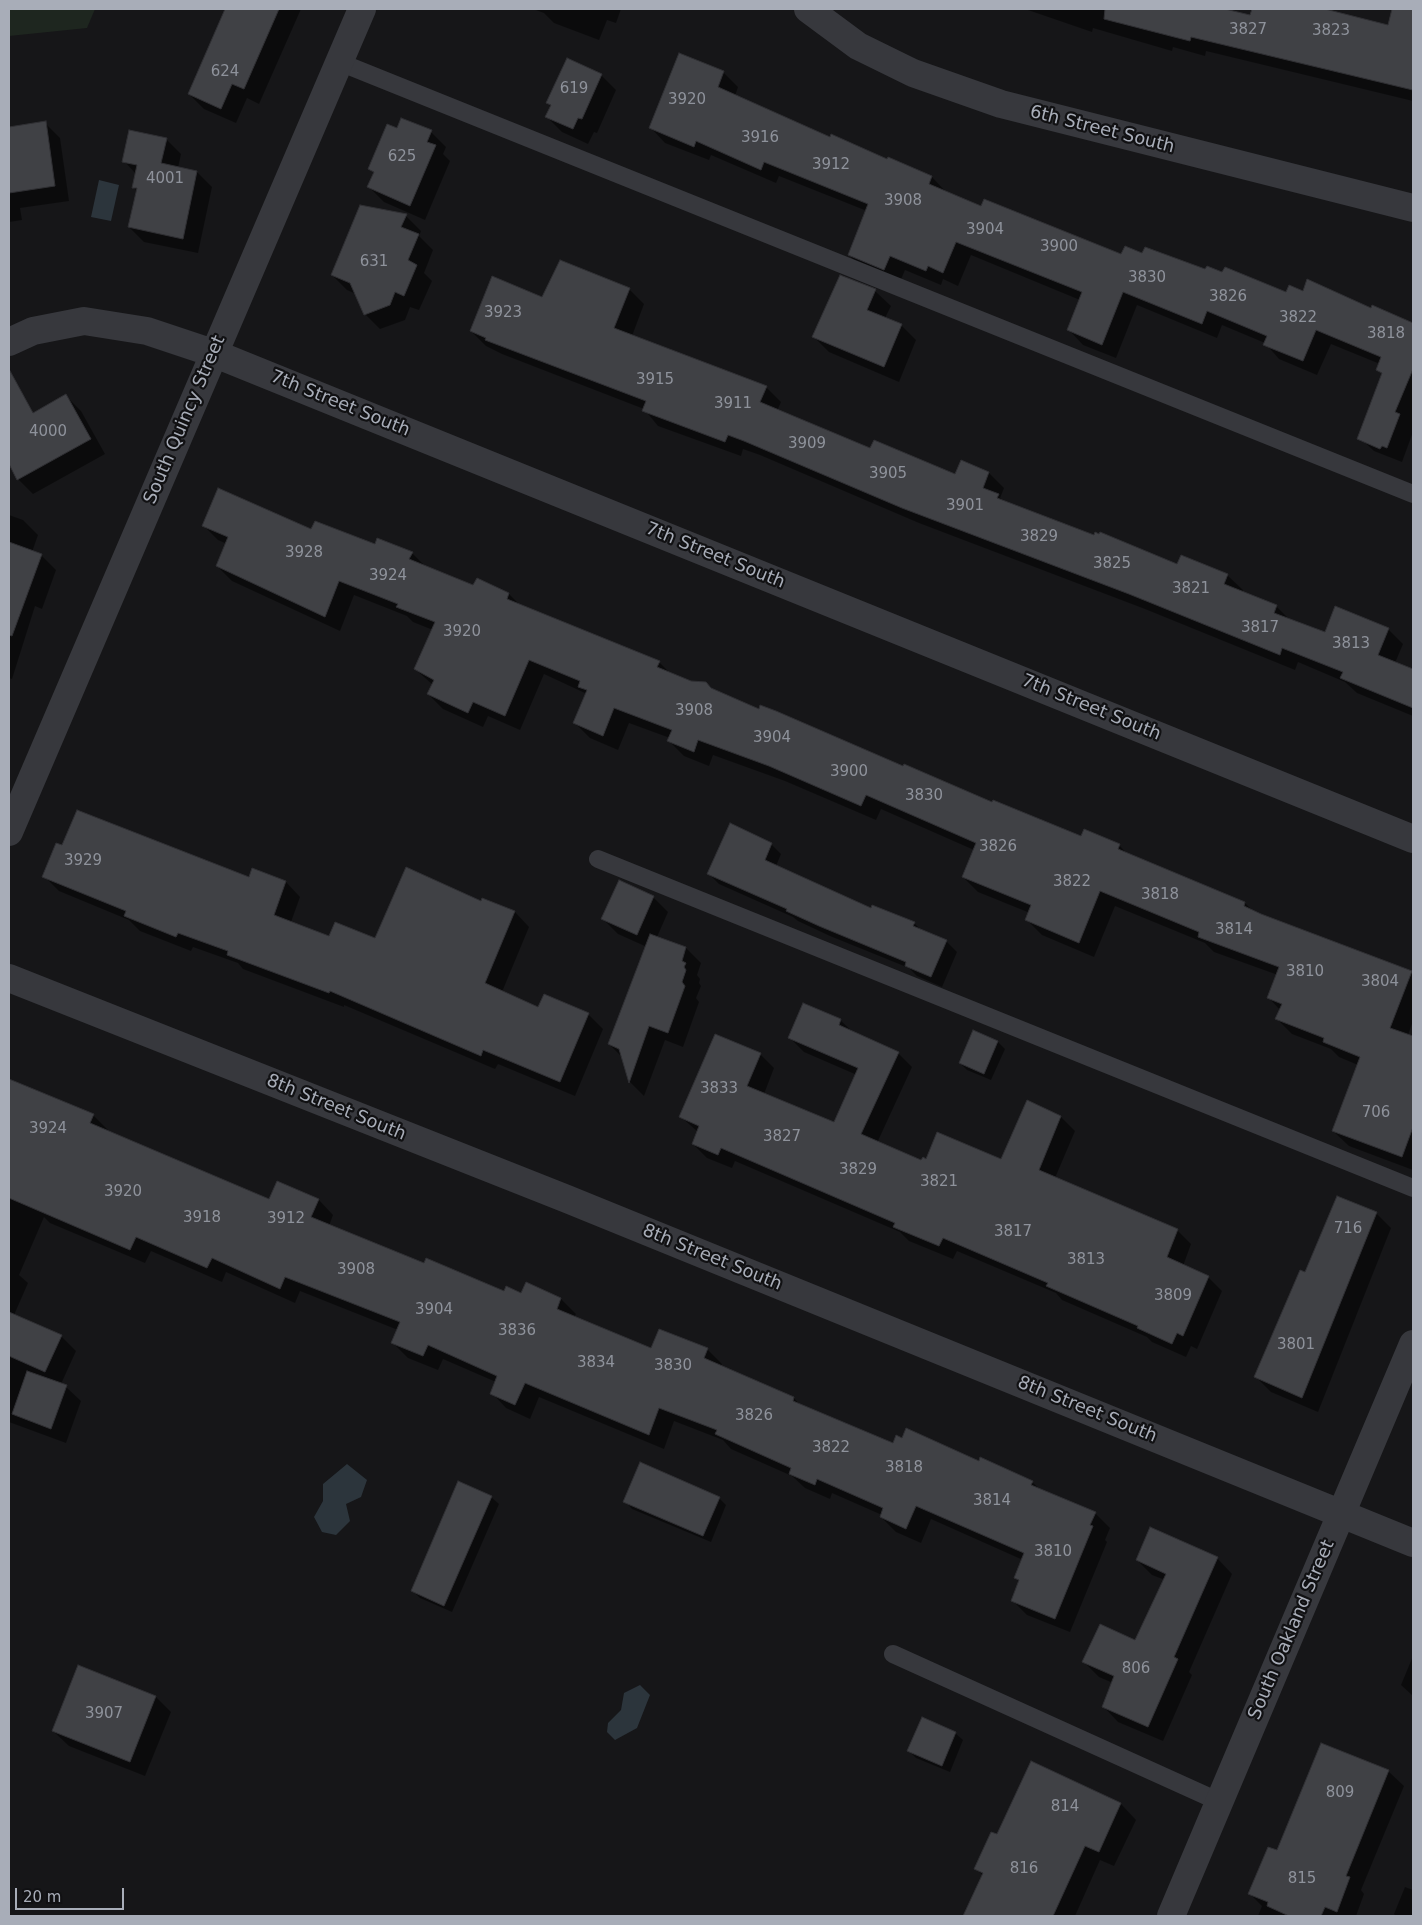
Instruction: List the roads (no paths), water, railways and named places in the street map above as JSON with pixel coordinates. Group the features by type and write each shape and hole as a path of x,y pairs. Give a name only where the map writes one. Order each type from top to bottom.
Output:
{"street":[{"name":"South Quincy Street","path":"9,832 362,9"},
{"name":"6th Street South","path":"808,9 858,46 913,72 1001,104 1413,208"},
{"name":"7th Street South","path":"9,342 33,331 84,321 147,331 213,354 1413,838"},
{"name":"8th Street South","path":"9,978 567,1200 1413,1543"},
{"name":"South Oakland Street","path":"1171,1916 1413,1344"}],"lane":[{"path":"339,62 1413,494"},
{"path":"598,859 1413,1188"},
{"path":"893,1654 1220,1802"}]}
